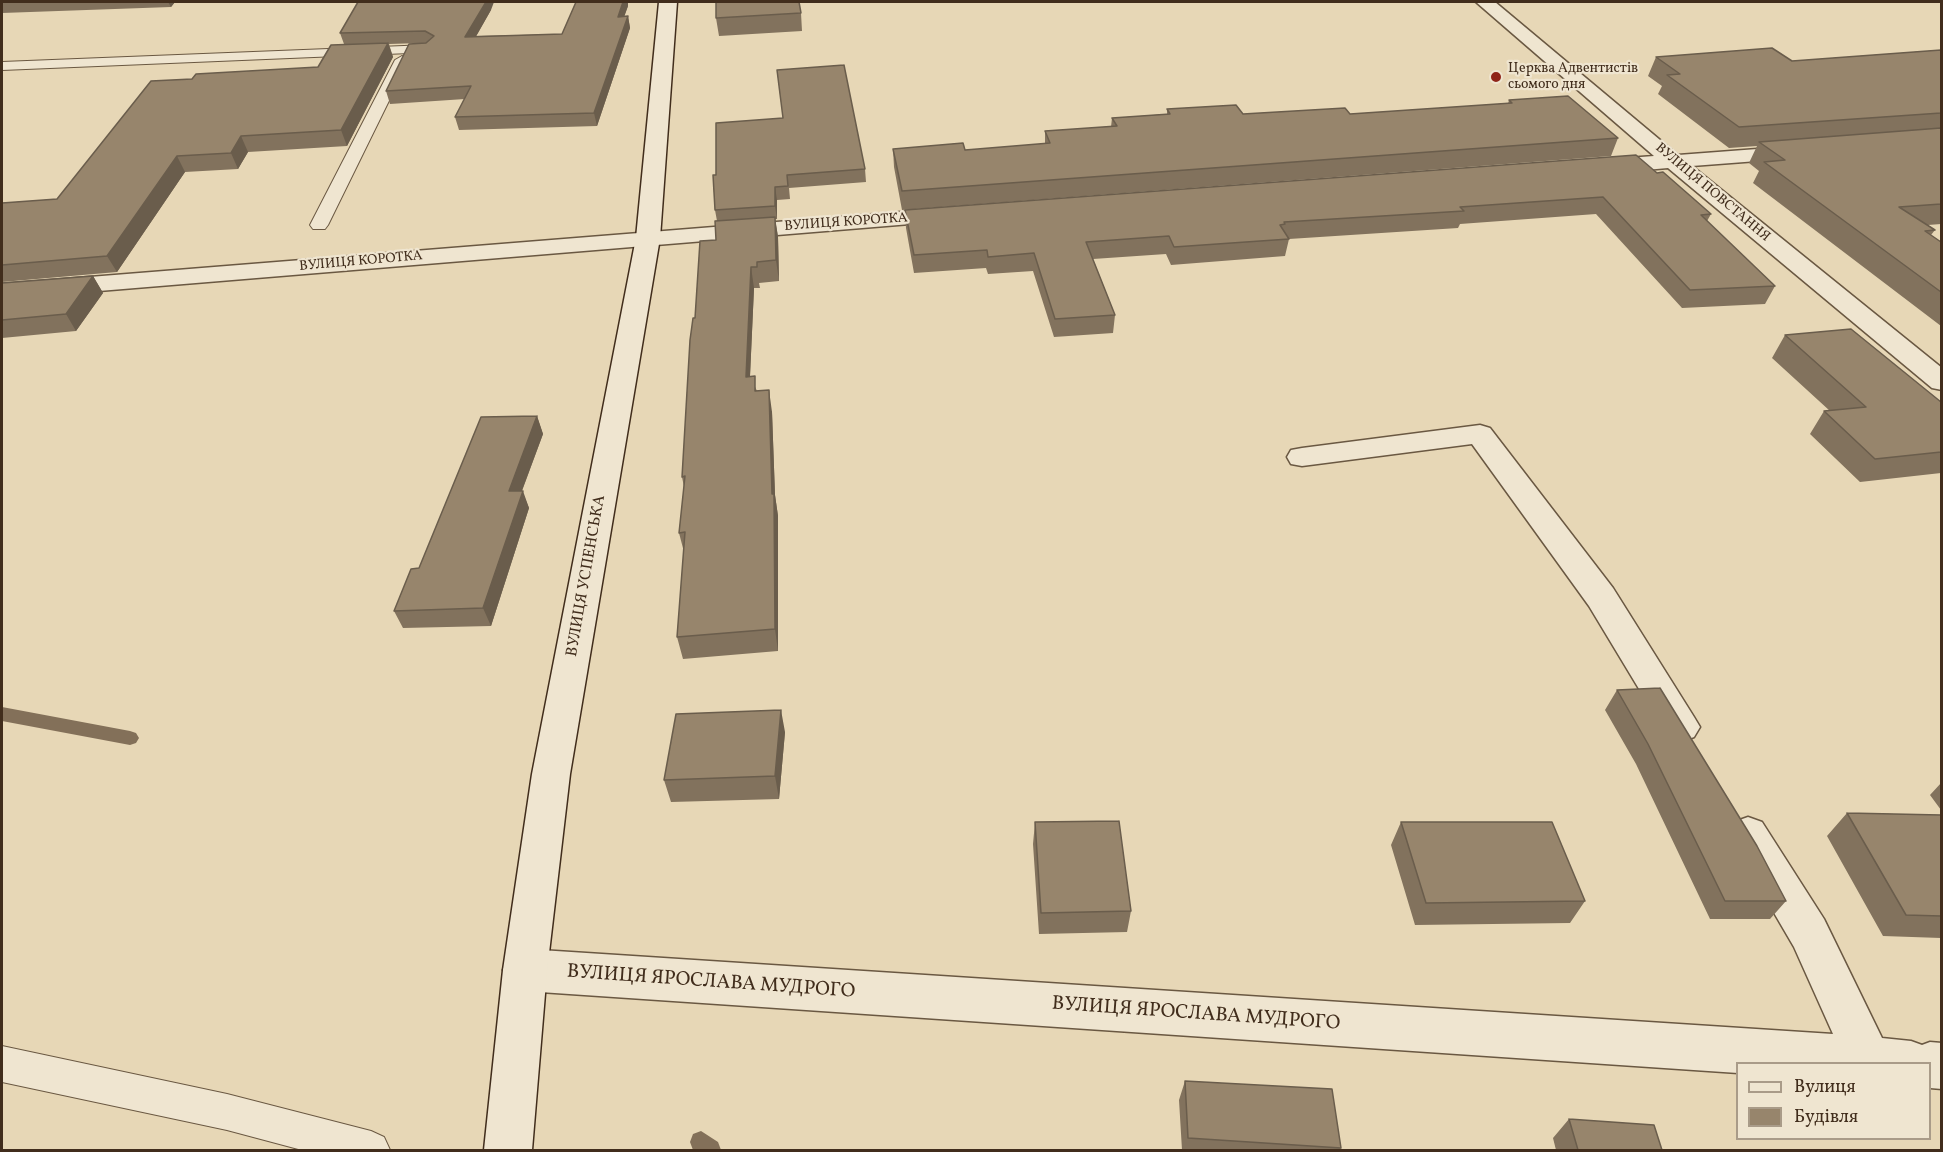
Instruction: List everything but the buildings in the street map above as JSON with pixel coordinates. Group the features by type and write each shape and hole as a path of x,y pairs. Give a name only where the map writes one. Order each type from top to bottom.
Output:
{"street":[{"name":"ВУЛИЦЯ УСПЕНСЬКА","path":"508,1150 525,970 551,774 648,238 668,2"},
{"name":"ВУЛИЦЯ ПОВСТАННЯ","path":"1485,2 1672,161 1941,382"},
{"path":"1577,168 1824,149"},
{"name":"ВУЛИЦЯ КОРОТКА","path":"2,292 648,238 970,214"},
{"path":"1302,457 1480,434 1601,597 1695,750"},
{"path":"1733,811 1809,933 1868,1059"},
{"name":"ВУЛИЦЯ ЯРОСЛАВА МУДРОГО","path":"525,970 1894,1062"}],"lane":[{"path":"2,66 429,48"},
{"path":"319,225 407,50"},
{"path":"2,1064 227,1112 371,1150"}],"waterway":[{"path":"2,714 130,738"},
{"path":"701,1142 710,1150"}],"place":[{"name":"Церква Адвентистів сьомого дня","path":"1496,77"}]}
